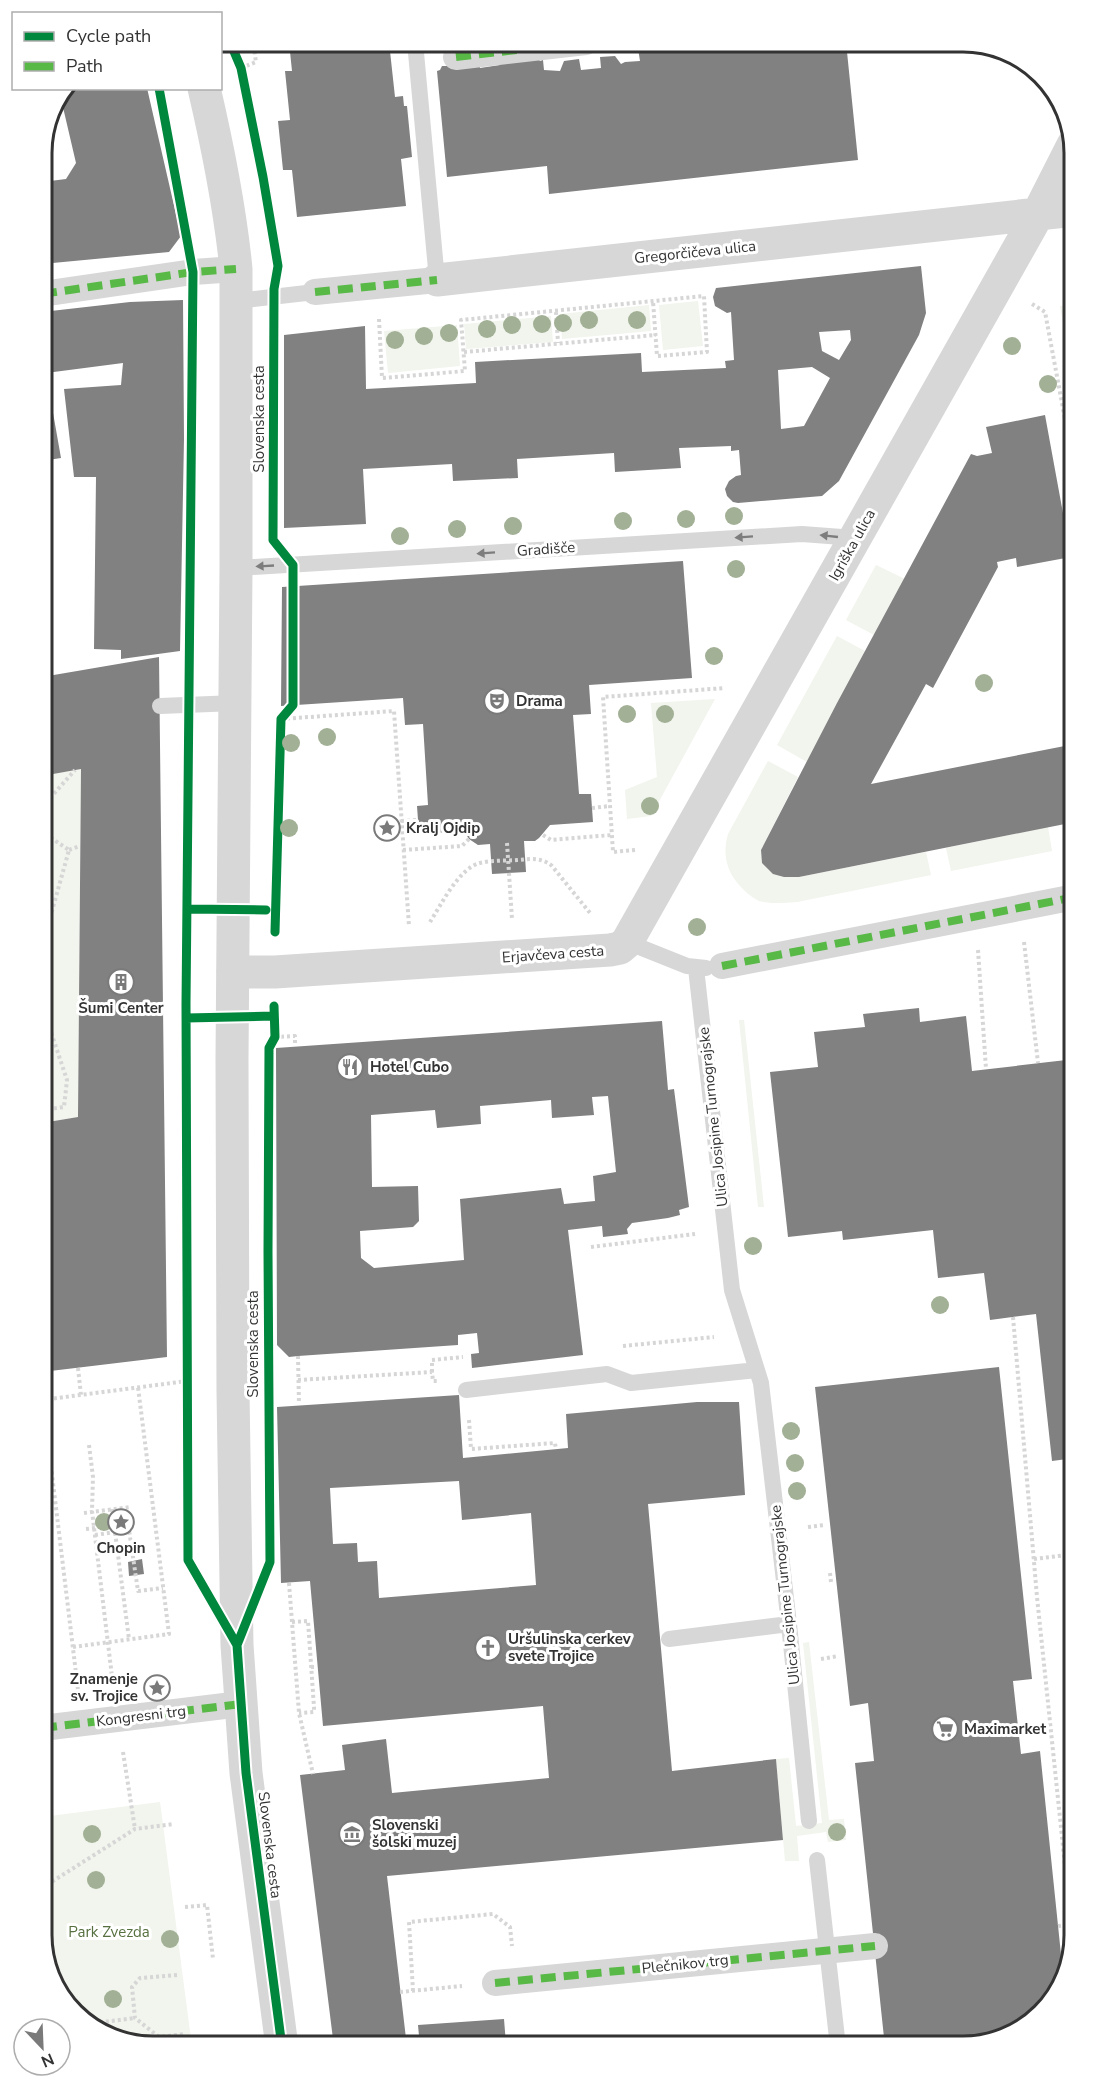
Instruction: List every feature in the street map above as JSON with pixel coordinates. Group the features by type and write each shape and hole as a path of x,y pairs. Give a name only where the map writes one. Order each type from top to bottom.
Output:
{"street":[{"path":"456,57 472,52"},
{"name":"Slovenska cesta","path":"204,90 232,227 236,269 237,568 233,972 233,1392 236,1634 246,1773 281,2036"},
{"name":"Igriška ulica","path":"627,942 1038,214 1064,163"},
{"name":"Gregorčičeva ulica","path":"315,292 1064,211"},
{"path":"53,292 193,272 236,269"},
{"path":"722,966 1064,899"},
{"name":"Erjavčeva cesta","path":"233,972 275,972 610,950 620,948 627,942"},
{"name":"Kongresni trg","path":"52,1727 241,1704"},
{"name":"Plečnikov trg","path":"506,1982 875,1946"}],"lane":[{"path":"417,52 437,280"},
{"path":"236,301 315,292"},
{"name":"Gradišče","path":"237,568 802,534 855,538"},
{"path":"160,706 236,703"},
{"path":"627,942 696,968 722,966"},
{"name":"Ulica Josipine Turnograjske","path":"696,968 732,1290 761,1383 809,1821"},
{"path":"466,1390 607,1374 631,1383 757,1370"},
{"path":"669,1639 789,1624"},
{"path":"817,1860 837,2036"}],"path":[{"path":"238,63 256,62 255,52"},
{"path":"379,319 382,378 465,371 461,320 556,312 653,301 704,296 707,352 657,356 653,301"},
{"path":"1029,302 1045,312 1064,413"},
{"path":"555,306 558,343"},
{"path":"464,352 656,335"},
{"path":"639,850 613,852 603,697 728,688"},
{"path":"281,719 394,711 409,927"},
{"path":"53,795 75,770"},
{"path":"592,808 610,806"},
{"path":"401,821 418,820"},
{"path":"543,835 551,840 612,835"},
{"path":"403,850 462,846 469,838"},
{"path":"53,839 69,850"},
{"path":"507,843 512,920"},
{"path":"69,850 80,846"},
{"path":"53,909 69,850"},
{"path":"428,926 464,872 478,863 508,860 540,859 549,863 558,871 591,914"},
{"path":"1021,908 1038,1063"},
{"path":"981,983 986,1069"},
{"path":"269,1047 275,1037 295,1036 295,1046"},
{"path":"52,1109 64,1107 67,1080 53,1037"},
{"path":"591,1247 700,1233"},
{"path":"1013,1317 1034,1558 1064,1840"},
{"path":"629,1346 715,1337"},
{"path":"298,1356 299,1404"},
{"path":"443,1380 433,1381 432,1360 451,1358"},
{"path":"78,1368 81,1395"},
{"path":"298,1380 432,1372"},
{"path":"52,1399 187,1381"},
{"path":"73,1647 169,1634 138,1387"},
{"path":"469,1420 471,1449 555,1443 556,1449"},
{"path":"89,1445 93,1477 92,1511 103,1601"},
{"path":"52,1482 82,1723"},
{"path":"84,1513 131,1507"},
{"path":"112,1509 129,1639"},
{"path":"86,1529 95,1528"},
{"path":"95,1535 129,1530 138,1591 163,1588"},
{"path":"1034,1558 1064,1555"},
{"path":"830,1573 831,1582"},
{"path":"289,1583 298,1713 313,1774"},
{"path":"292,1622 308,1621 314,1712 298,1713"},
{"path":"819,1651 820,1659 838,1656"},
{"path":"311,1667 317,1667"},
{"path":"52,1882 135,1830 174,1824"},
{"path":"185,1908 207,1905 213,1959"},
{"path":"413,1991 409,1922 493,1914 510,1927 506,1982"},
{"path":"1058,1926 1064,1925"},
{"path":"135,2018 132,1987 140,1978 177,1975"},
{"path":"400,1992 425,1990"},
{"path":"102,2022 135,2018 158,2036"},
{"path":"168,2036 185,2034"}],"green space":[{"path":"698,301 703,346 663,350 659,305"},
{"path":"649,305 651,331 562,339 560,314"},
{"path":"1064,305 1064,329 1060,306"},
{"path":"551,316 553,342 466,349 464,324"},
{"path":"457,325 460,366 388,373 384,331"},
{"path":"876,565 905,579 874,635 846,620"},
{"path":"837,636 865,651 807,762 777,745"},
{"path":"715,699 651,816 627,819 625,790 657,777 651,703"},
{"path":"768,761 798,777 761,850 764,864 772,872 778,875 799,877 926,852 931,875 797,902 768,903 759,901 747,893 735,881 728,867 726,843 728,834"},
{"path":"81,769 78,1117 52,1121 53,774"},
{"path":"1048,827 1052,851 951,871 946,848"},
{"path":"739,1020 744,1020 764,1207 758,1207"},
{"path":"809,1642 829,1820 844,1819 846,1840 828,1842 826,1832 797,1836 799,1861 785,1861 776,1759 789,1758 796,1826 822,1823 803,1643"},
{"name":"Park Zvezda","path":"160,1802 191,2036 147,2036 121,2031 97,2019 87,2011 66,1986 54,1955 52,1935 52,1816"}],"building":[{"path":"290,52 390,52 395,97 403,96 404,106 407,106 412,157 401,159 406,206 297,217 292,170 283,170 278,121 290,120 285,71 292,71"},
{"path":"639,53 847,53 858,160 549,194 547,166 447,177 437,71 442,66 455,66 478,57 480,68 500,65 499,55 520,62 537,57 540,61 543,60 544,70 560,71 564,61 579,59 581,70 601,68 600,57 615,56 621,64 640,61"},
{"path":"75,90 147,90 181,236 169,252 53,263 53,181 66,179 76,163 63,109 73,92"},
{"path":"921,266 926,313 919,335 839,481 822,496 733,502 727,496 725,489 729,481 741,475 739,450 731,451 731,446 679,448 681,468 615,472 614,453 517,459 518,478 453,481 452,464 363,469 366,524 284,528 284,335 365,326 366,389 476,383 475,362 641,353 642,372 726,368 725,361 734,360 731,312 727,313 715,306 713,297 716,288","holes":["850,330 851,340 839,360 822,351 819,332","812,367 830,378 804,426 781,429 778,370"]},
{"path":"183,300 184,439 180,651 121,659 121,650 94,649 96,477 74,477 64,389 121,385 123,363 53,372 53,311 130,302"},
{"path":"53,412 61,458 53,459"},
{"path":"1045,415 1064,519 1064,558 1017,567 1016,558 997,562 998,567 933,688 926,684 871,784 1064,746 1064,824 799,877 773,874 762,863 761,850 971,454 977,456 992,453 986,427"},
{"name":"Drama","path":"683,561 692,678 589,685 591,714 573,715 579,794 591,794 593,822 550,825 535,841 524,841 526,872 492,874 490,844 478,845 469,839 464,831 419,834 417,806 428,805 423,724 405,725 403,698 281,706 282,587"},
{"name":"Šumi Center","path":"159,657 167,1357 52,1371 52,1121 78,1117 81,769 53,774 53,675"},
{"path":"919,1008 920,1022 966,1016 972,1071 1064,1060 1064,1459 1052,1461 1036,1314 990,1320 984,1273 938,1278 933,1230 843,1240 842,1231 788,1237 770,1072 818,1067 814,1032 865,1027 863,1014"},
{"path":"662,1021 668,1090 674,1089 689,1207 679,1210 680,1215 632,1223 627,1229 628,1234 603,1237 602,1226 568,1230 583,1355 472,1368 471,1354 479,1353 477,1333 458,1335 458,1345 289,1357 277,1345 276,1048","holes":["608,1096 616,1172 593,1176 595,1201 564,1204 561,1188 460,1199 464,1260 374,1268 361,1258 360,1231 413,1227 419,1221 418,1186 372,1187 371,1115 435,1110 437,1128 481,1124 480,1106 551,1100 552,1118 594,1115 592,1097"]},
{"name":"Maximarket","path":"999,1367 1032,1679 1013,1681 1021,1754 1040,1751 1061,1959 1047,1992 1025,2016 1002,2029 983,2035 884,2036 855,1763 874,1761 868,1703 850,1706 815,1387"},
{"name":"Uršulinska cerkev svete Trojice","path":"459,1395 463,1458 568,1448 566,1414 697,1402 739,1402 745,1495 648,1504 672,1771 776,1759 783,1840 387,1876 406,2036 333,2036 300,1775 345,1770 342,1745 386,1739 392,1793 549,1778 543,1706 323,1726 310,1581 281,1583 277,1407","holes":["459,1481 462,1520 531,1513 536,1585 379,1598 377,1561 358,1562 357,1543 333,1544 330,1488"]},
{"path":"142,1559 144,1574 129,1576 128,1562"},
{"path":"504,2019 505,2036 419,2036 418,2025"}],"marked path":[{"path":"456,57 496,52"},
{"path":"53,292 193,272 236,269"},
{"path":"315,292 437,280"},
{"path":"722,966 1064,899"},
{"path":"52,1727 241,1704"},
{"path":"495,1983 875,1946"}],"cycle path":[{"path":"234,52 241,68 278,266 274,289 273,540 293,565 293,705 281,719 275,932"},
{"path":"159,90 193,272 186,1004 188,1560 237,1645 246,1773 281,2036"},
{"path":"188,909 266,910"},
{"path":"237,1645 270,1562 269,1048 275,1037 274,1006"},
{"path":"186,1018 274,1016"}],"place":[{"name":"Drama","path":"497,701"},
{"name":"Kralj Ojdip","path":"387,828"},
{"name":"Šumi Center","path":"121,982"},
{"name":"Hotel Cubo","path":"350,1067"},
{"name":"Chopin","path":"121,1522"},
{"name":"Uršulinska cerkev svete Trojice","path":"488,1648"},
{"name":"Znamenje sv. Trojice","path":"157,1688"},
{"name":"Maximarket","path":"945,1729"},
{"name":"Slovenski šolski muzej","path":"352,1834"}]}
